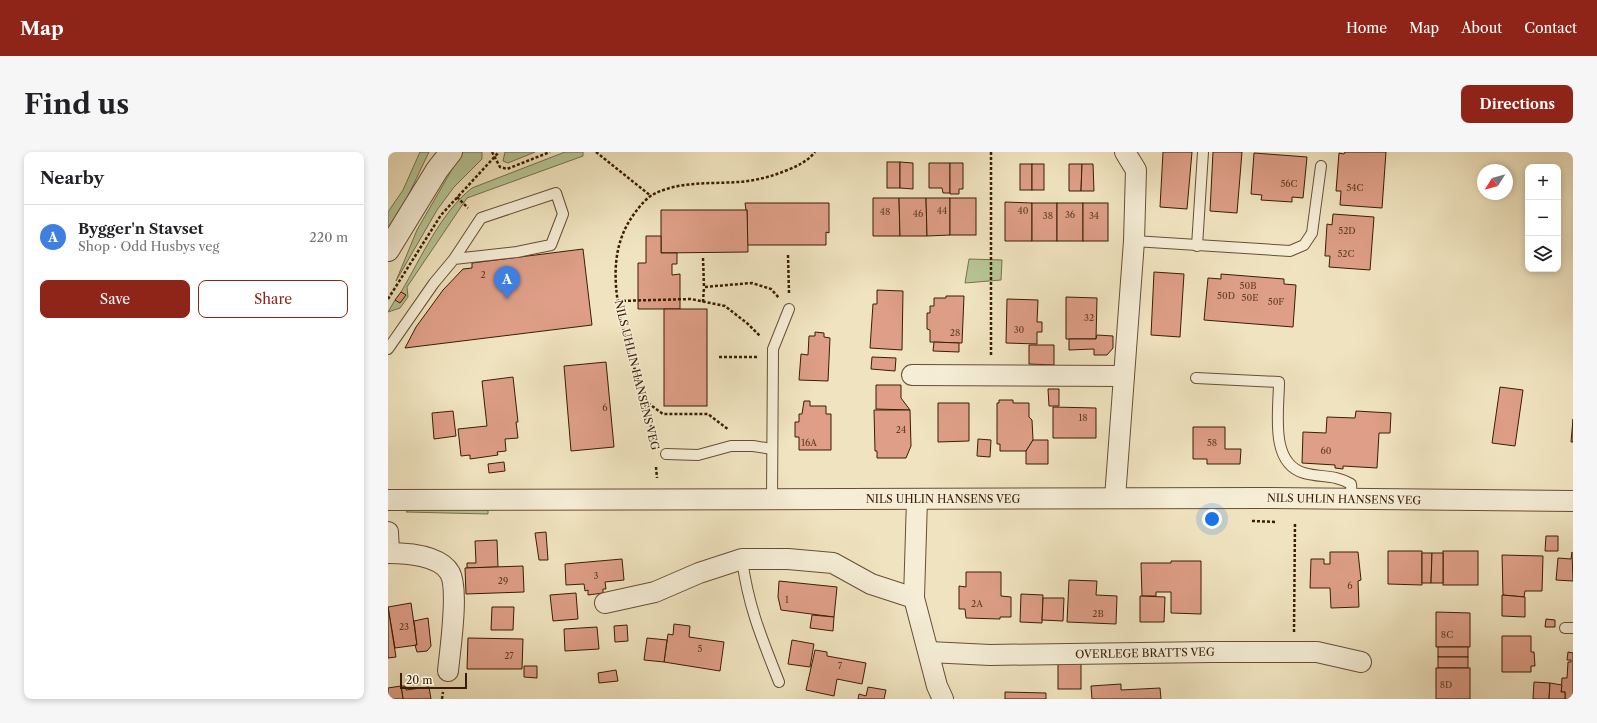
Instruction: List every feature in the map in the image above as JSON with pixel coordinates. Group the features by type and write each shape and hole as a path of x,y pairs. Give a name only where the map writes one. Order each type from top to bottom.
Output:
{"street":[{"path":"388,250 439,161 451,152"},
{"path":"1115,498 1134,241 1136,170 1125,152"},
{"path":"912,375 1124,376"},
{"name":"NILS UHLIN HANSENS VEG","path":"388,500 1115,498 1573,501"},
{"path":"917,499 914,598 937,686 943,699"},
{"path":"388,532 389,552 427,557 440,563 450,573 454,589 448,671"},
{"path":"605,603 655,592 699,573 742,559 788,559 833,563 871,584 914,598"},
{"name":"OVERLEGE BRATTS VEG","path":"929,652 990,655 1317,652 1360,662"}],"lane":[{"path":"1197,246 1203,152"},
{"path":"1134,241 1290,251 1304,245 1312,233 1321,166"},
{"path":"388,349 434,283 454,259 481,218 556,193 562,214 551,245 517,252 454,259"},
{"path":"772,500 773,349 789,309"},
{"path":"1196,378 1279,382 1279,439 1281,452 1286,462 1294,469 1304,473 1340,478 1351,484 1352,499"},
{"path":"666,454 698,455 731,446 753,446 772,449"},
{"path":"742,559 746,590 756,625 779,682"}],"path":[{"path":"492,152 500,167 507,169 550,152"},
{"path":"388,299 441,215 499,152"},
{"path":"596,152 651,196"},
{"name":"NILS UHLIN HANSENS VEG","path":"655,449 653,434 625,334 618,301 616,286 618,257 623,234 634,214 651,196 682,186 738,182 766,177 801,164 810,159 815,152"},
{"path":"991,152 991,376"},
{"path":"788,254 789,309"},
{"path":"703,258 703,302"},
{"path":"704,287 752,283 771,289 789,309"},
{"path":"618,301 691,299 725,306 748,324 773,349"},
{"path":"719,357 755,357 773,362"},
{"path":"643,400 663,414 708,414 732,433"},
{"name":"NILS UHLIN HANSENS VEG","path":"656,464 658,499"},
{"path":"1294,652 1295,522"}],"green space":[{"path":"420,152 429,152 407,198 388,230 388,212 403,190"},
{"path":"462,152 482,152 482,159 454,187 437,210 396,281 417,230"},
{"path":"505,152 535,152 508,163 503,161"},
{"path":"565,152 583,152 583,156 467,198 407,287 408,297 400,308 388,312 395,300 400,303 406,295 401,292 441,222 461,198 472,188"},
{"path":"969,259 1002,260 1001,280 965,283"},
{"path":"411,508 488,510 488,514 406,512"}],"building":[{"path":"1163,152 1192,152 1187,209 1160,207"},
{"path":"1213,152 1242,152 1237,213 1210,211"},
{"path":"1345,152 1386,152 1382,208 1340,205 1341,191 1336,191 1339,153 1344,154"},
{"path":"1254,153 1307,157 1303,198 1292,197 1292,202 1261,200 1262,195 1251,194"},
{"path":"887,162 900,162 900,188 887,188"},
{"path":"900,162 913,163 913,189 900,188"},
{"path":"929,163 950,163 950,193 943,193 942,188 929,188"},
{"path":"950,163 963,163 963,189 959,189 959,194 950,194"},
{"path":"1020,164 1032,164 1032,190 1020,190"},
{"path":"1032,164 1044,164 1044,190 1032,190"},
{"path":"1069,164 1082,164 1081,191 1069,191"},
{"path":"1082,164 1093,164 1094,191 1081,191"},
{"path":"873,198 899,198 900,236 873,236"},
{"path":"899,198 926,198 927,236 900,236"},
{"path":"926,198 950,198 950,235 927,236"},
{"path":"950,198 976,198 976,235 950,235"},
{"path":"1005,202 1032,203 1032,241 1005,241"},
{"path":"745,203 829,203 829,233 826,232 826,245 747,245 747,210"},
{"path":"1032,203 1057,203 1057,241 1032,241"},
{"path":"1057,203 1083,203 1083,241 1057,241"},
{"path":"1083,203 1108,203 1108,241 1083,241"},
{"path":"661,210 747,210 748,252 661,253"},
{"path":"1333,214 1374,217 1370,270 1329,267 1330,256 1325,256 1327,224 1332,225"},
{"path":"646,236 661,236 661,253 677,253 677,264 672,264 672,275 680,274 680,309 638,309 638,263 646,263"},
{"path":"583,249 592,325 405,348 416,327 443,290 463,269 472,268 472,263"},
{"path":"1154,272 1184,274 1180,337 1151,335"},
{"path":"1221,274 1284,279 1284,284 1296,285 1293,327 1204,320 1208,278 1221,279"},
{"path":"877,290 903,291 902,350 870,348 873,304 877,304"},
{"path":"401,292 406,295 400,303 395,300"},
{"path":"946,296 964,296 962,343 930,342 930,330 927,329 927,313 930,313 930,306 934,306 934,298 946,298"},
{"path":"1066,297 1097,298 1096,339 1066,339"},
{"path":"1007,299 1038,300 1037,322 1042,322 1042,332 1037,332 1037,344 1006,343"},
{"path":"664,309 707,309 707,406 664,406"},
{"path":"815,332 824,333 824,337 830,338 828,381 799,380 801,354 808,355 809,336 815,336"},
{"path":"1097,335 1113,336 1113,348 1107,355 1094,355 1094,349 1069,350 1069,339 1096,339"},
{"path":"934,342 959,343 959,352 933,351"},
{"path":"1029,345 1054,345 1054,365 1029,364"},
{"path":"872,357 896,358 895,371 871,369"},
{"path":"606,362 614,447 571,451 564,366"},
{"path":"513,377 518,422 516,422 518,438 505,439 506,451 497,452 498,455 470,459 470,455 461,456 458,429 487,426 482,381"},
{"path":"876,385 901,385 901,398 910,410 876,409"},
{"path":"1500,387 1523,390 1515,446 1492,443"},
{"path":"1048,389 1059,389 1059,406 1049,406"},
{"path":"999,400 1013,400 1013,403 1029,403 1029,417 1032,420 1033,440 1026,451 1000,451 1000,444 997,444 997,403 999,403"},
{"path":"804,401 810,401 810,406 826,406 826,414 831,414 831,450 799,450 799,437 795,437 795,422 799,422 799,414 802,414"},
{"path":"938,403 969,403 969,441 938,442"},
{"path":"1053,407 1096,408 1096,438 1053,438"},
{"path":"874,410 910,410 911,446 906,458 877,458 877,451 875,451"},
{"path":"453,411 456,436 434,439 432,413"},
{"path":"1356,411 1391,413 1390,433 1379,433 1377,468 1343,466 1343,469 1335,468 1335,465 1302,463 1303,432 1326,433 1327,417 1355,418"},
{"path":"1573,419 1573,442 1571,442"},
{"path":"1193,427 1225,427 1225,449 1241,449 1240,464 1207,464 1207,459 1193,459"},
{"path":"978,439 991,440 990,457 977,456"},
{"path":"1033,440 1048,440 1048,464 1026,464 1026,451"},
{"path":"504,462 505,471 489,473 488,464"},
{"path":"546,532 548,560 539,560 535,533"},
{"path":"1546,536 1558,536 1558,551 1545,551"},
{"path":"497,540 498,567 467,568 467,563 476,563 475,541"},
{"path":"1388,551 1422,551 1422,585 1388,584"},
{"path":"1443,551 1478,551 1478,585 1443,585"},
{"path":"1330,552 1358,552 1361,580 1358,581 1359,607 1331,608 1330,588 1310,588 1311,559 1324,559 1324,564 1330,564"},
{"path":"1572,552 1573,581 1556,580 1558,558 1571,559"},
{"path":"1422,553 1432,553 1431,583 1422,583"},
{"path":"1432,553 1443,553 1443,583 1431,583"},
{"path":"1502,555 1543,556 1542,591 1525,591 1524,597 1503,595"},
{"path":"622,559 624,580 605,582 606,589 603,589 603,593 588,595 588,590 585,591 584,584 566,585 565,564"},
{"path":"1171,561 1201,561 1201,614 1171,613 1171,592 1156,592 1156,596 1142,596 1141,563 1171,563"},
{"path":"523,566 524,592 466,594 465,568"},
{"path":"966,572 1001,572 1001,596 1011,597 1011,617 1000,617 1000,619 966,618 965,609 959,609 959,586 966,587"},
{"path":"1069,580 1097,581 1096,595 1117,596 1116,624 1067,622"},
{"path":"779,581 837,587 834,617 781,610 778,597"},
{"path":"576,593 578,619 553,621 550,595"},
{"path":"1021,594 1043,595 1042,623 1020,622"},
{"path":"1502,595 1525,597 1525,617 1502,616"},
{"path":"1140,596 1165,597 1164,622 1140,622"},
{"path":"1043,598 1064,598 1063,621 1042,620"},
{"path":"411,603 417,645 395,648 388,607"},
{"path":"388,607 396,657 388,658"},
{"path":"492,607 514,607 513,630 491,630"},
{"path":"1436,612 1470,613 1470,647 1436,647"},
{"path":"812,615 834,617 833,631 810,628"},
{"path":"428,618 431,646 427,651 417,652 415,645 417,645 414,621"},
{"path":"1546,619 1555,620 1555,627 1545,627"},
{"path":"674,624 690,626 689,637 724,642 720,671 664,662 668,634 673,635"},
{"path":"627,625 628,641 615,642 614,626"},
{"path":"597,627 599,649 565,651 564,629"},
{"path":"1502,636 1531,636 1531,652 1534,652 1535,666 1531,666 1531,672 1502,672"},
{"path":"468,638 523,639 522,669 467,669"},
{"path":"647,638 667,640 664,662 644,660"},
{"path":"792,640 814,644 810,667 788,664"},
{"path":"1438,647 1468,647 1468,657 1438,657"},
{"path":"815,650 827,652 827,656 866,663 862,684 837,679 834,696 806,690"},
{"path":"1568,652 1573,653 1573,699 1565,699 1565,692 1561,692 1562,678 1567,678 1568,662 1571,662 1571,660 1567,660"},
{"path":"1438,657 1468,657 1468,668 1438,668"},
{"path":"1058,662 1081,662 1081,689 1058,689"},
{"path":"524,666 537,666 537,678 524,677"},
{"path":"1436,668 1470,668 1470,699 1436,699"},
{"path":"616,670 618,681 599,683 598,673"},
{"path":"1534,682 1550,683 1549,699 1533,699"},
{"path":"1550,683 1562,685 1561,692 1565,692 1565,699 1549,699"},
{"path":"1121,684 1121,690 1160,688 1161,699 1092,699 1091,686"},
{"path":"401,686 405,686 406,690 429,687 431,699 403,699"},
{"path":"401,686 403,699 388,699 388,688"},
{"path":"868,687 886,690 884,699 858,699 859,694 866,696"},
{"path":"1005,692 1046,693 1046,699 1005,699"}],"place":[{"name":"Bygger'n Stavset","path":"507,299"}]}
